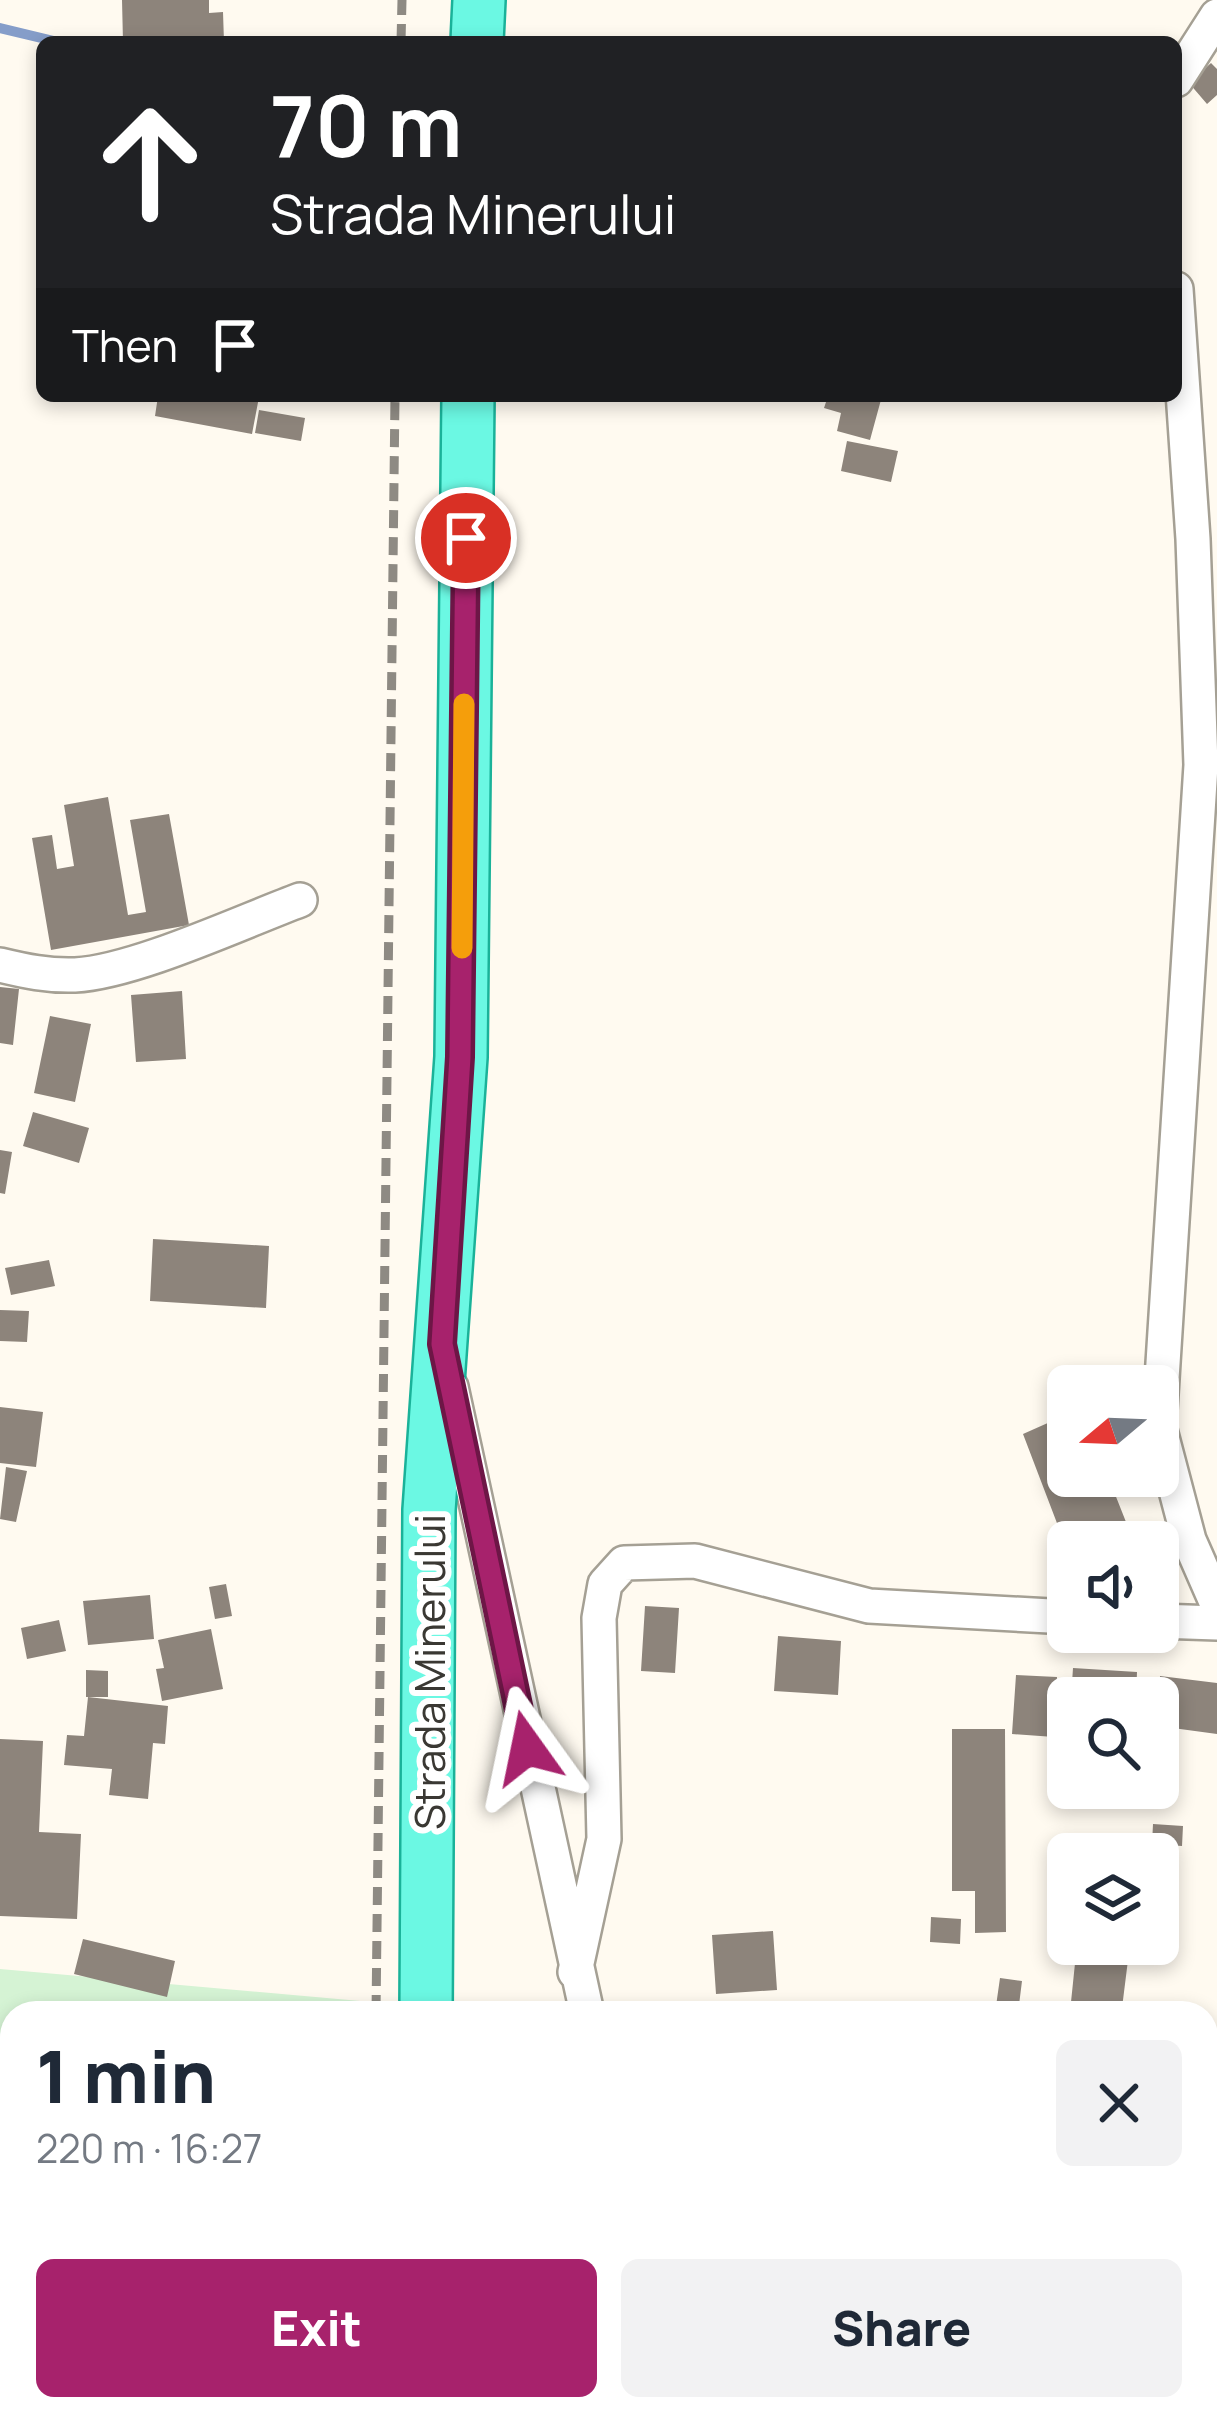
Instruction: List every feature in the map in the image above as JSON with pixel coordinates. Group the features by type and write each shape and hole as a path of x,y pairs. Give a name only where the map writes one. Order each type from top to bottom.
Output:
{"main road":[{"path":"477,36 479,0"},
{"name":"Strada Minerului","path":"426,2001 429,1510 460,1057 468,402"}],"street":[{"path":"1182,71 1217,16"},
{"path":"1182,374 1202,765 1159,1426 1189,1540 1217,1604"},
{"path":"0,964 38,974 80,975 125,964 300,900"},
{"path":"442,1344 583,2001"},
{"path":"575,1972 604,1839 599,1618 604,1584 624,1562 695,1561 869,1606 1047,1616"},
{"path":"1179,1622 1217,1623"}],"green space":[{"path":"0,1969 360,2001 0,2001"}],"building":[{"path":"122,0 209,0 209,13 223,12 224,36 123,36"},
{"path":"1211,63 1217,69 1217,95 1207,104 1189,83"},
{"path":"157,402 258,402 252,434 155,416"},
{"path":"826,402 880,402 870,440 837,431 841,413 824,408"},
{"path":"259,410 305,418 301,441 255,433"},
{"path":"847,441 898,451 891,482 841,471"},
{"path":"108,797 128,915 146,912 130,820 169,814 189,925 51,950 32,838 52,835 57,869 74,866 64,805"},
{"path":"0,987 19,989 13,1045 0,1043"},
{"path":"182,991 186,1059 136,1062 131,995"},
{"path":"50,1016 91,1024 75,1102 34,1093"},
{"path":"33,1112 89,1128 79,1163 23,1146"},
{"path":"0,1150 12,1152 5,1194 0,1193"},
{"path":"153,1239 269,1246 266,1308 150,1301"},
{"path":"49,1260 55,1286 11,1295 5,1268"},
{"path":"0,1310 29,1311 27,1342 0,1341"},
{"path":"0,1407 43,1412 36,1467 0,1463"},
{"path":"1047,1423 1047,1497 1023,1434"},
{"path":"6,1467 27,1471 16,1522 0,1519"},
{"path":"1047,1497 1116,1497 1126,1521 1056,1521"},
{"path":"226,1584 232,1616 215,1619 209,1587"},
{"path":"150,1595 154,1639 88,1645 83,1601"},
{"path":"645,1606 679,1608 675,1673 641,1671"},
{"path":"59,1620 66,1651 27,1659 21,1628"},
{"path":"211,1629 223,1689 162,1701 156,1669 164,1668 158,1640"},
{"path":"778,1636 841,1641 838,1695 774,1691"},
{"path":"1073,1668 1137,1672 1137,1677 1072,1677"},
{"path":"86,1670 108,1671 108,1697 86,1697"},
{"path":"1016,1675 1057,1677 1047,1677 1047,1736 1012,1734"},
{"path":"1179,1678 1217,1683 1217,1734 1179,1729"},
{"path":"88,1697 168,1706 165,1744 153,1743 148,1799 109,1795 112,1769 64,1765 67,1735 84,1736"},
{"path":"952,1729 1005,1729 1006,1932 975,1933 975,1891 952,1891"},
{"path":"0,1739 43,1741 39,1832 81,1834 77,1919 0,1916"},
{"path":"1153,1824 1183,1826 1182,1846 1179,1833 1153,1833"},
{"path":"931,1917 961,1919 960,1944 930,1942"},
{"path":"773,1931 777,1990 716,1994 712,1935"},
{"path":"83,1939 175,1961 167,1997 74,1974"},
{"path":"1075,1965 1127,1965 1123,2001 1071,2001"},
{"path":"1000,1978 1022,1981 1020,2001 997,2001"}],"waterway":[{"path":"0,28 36,37"}],"railway":[{"path":"401,36 402,0"},
{"path":"376,2001 395,402"}],"slow traffic":[{"path":"462,948 464,704"}],"route":[{"path":"466,538 460,1057 442,1344 527,1748"}]}
